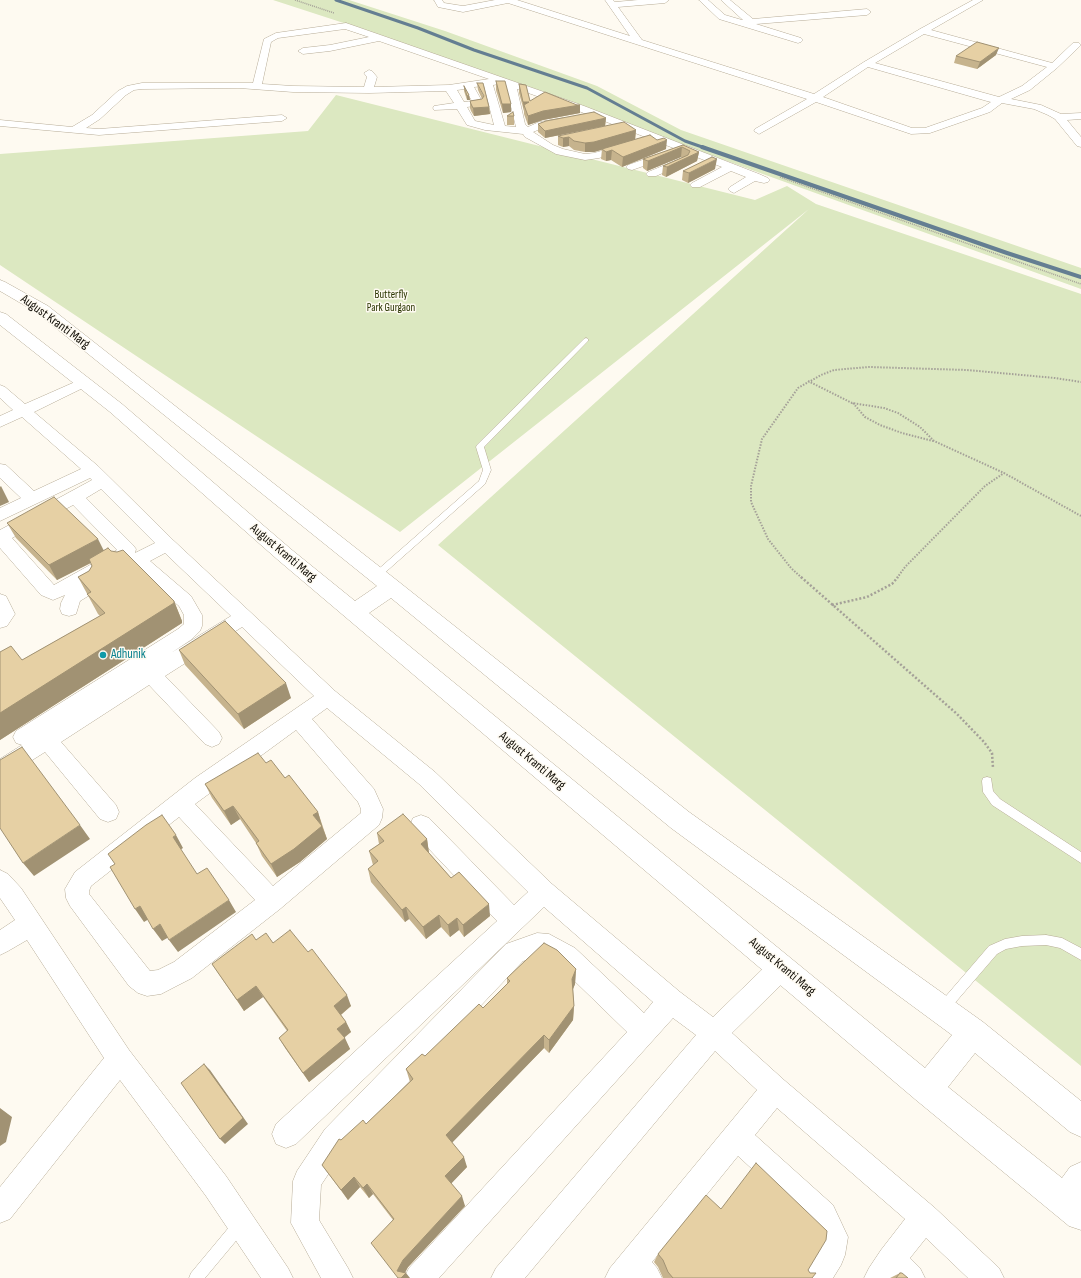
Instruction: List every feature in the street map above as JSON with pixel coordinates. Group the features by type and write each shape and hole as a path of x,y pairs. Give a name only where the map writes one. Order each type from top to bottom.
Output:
{"main road":[{"name":"August Kranti Marg","path":"0,285 42,309 385,581 680,820 973,1032 1036,1085 1081,1120"},
{"name":"August Kranti Marg","path":"0,317 116,408 285,555 927,1089 1076,1198"},
{"path":"354,612 385,581"},
{"path":"927,1089 973,1032"}],"street":[{"path":"438,0 441,5 463,9 508,0 815,98 911,131 926,131 980,112 1000,100 1026,88 1077,47"},
{"path":"611,2 665,0"},
{"path":"703,0 722,17 798,40"},
{"path":"725,0 752,23"},
{"path":"759,131 922,31 979,0"},
{"path":"611,2 639,42"},
{"path":"740,23 867,12"},
{"path":"257,86 267,41 276,36 346,26 580,108 597,115 611,125"},
{"path":"922,31 1054,66"},
{"path":"303,52 378,38"},
{"path":"867,64 992,99 1037,107 1052,112 1059,117 1081,144"},
{"path":"369,73 372,77 369,90"},
{"path":"74,130 96,117 122,93 131,88 142,86 239,85 293,89 369,90 448,88 507,82"},
{"path":"507,82 520,125 528,133 542,144 582,146"},
{"path":"488,83 500,128"},
{"path":"468,86 478,103 485,127"},
{"path":"448,88 453,92 471,123 485,127 528,133 543,124 565,119 597,115"},
{"path":"532,102 544,96"},
{"path":"438,108 478,103"},
{"path":"565,119 580,108"},
{"path":"1059,117 1081,116"},
{"path":"0,123 99,132 282,118"},
{"path":"589,124 626,126 639,140"},
{"path":"620,138 639,140"},
{"path":"559,146 589,156 639,140 656,138 759,178 734,190"},
{"path":"632,167 683,148"},
{"path":"652,174 698,154"},
{"path":"699,167 713,160"},
{"path":"696,185 731,167"},
{"path":"0,422 84,382"},
{"path":"0,390 98,476 167,544 328,697 427,778 544,892 671,1001 714,1033 775,1089 925,1218 989,1278"},
{"path":"0,469 32,499"},
{"path":"75,497 127,549 126,553 68,587 53,593 47,590 3,540 4,535 11,529 75,497 98,476"},
{"path":"0,515 32,499 98,476"},
{"path":"69,609 70,603 74,596 167,544"},
{"path":"23,737 185,634 193,626 193,614 185,601 137,560"},
{"path":"0,601 6,614 0,621"},
{"path":"0,770 244,616"},
{"path":"151,674 212,738"},
{"path":"298,718 366,796 372,809 371,818 272,901 183,970 161,982 147,984 138,977 78,898 77,889 82,879 203,785 298,718 328,697"},
{"path":"47,740 108,812"},
{"path":"180,803 272,901"},
{"path":"421,825 513,921"},
{"path":"0,881 13,896 120,1059 216,1186 278,1278"},
{"path":"286,1134 544,892"},
{"path":"0,943 30,924"},
{"path":"338,1278 305,1223 307,1182 335,1139 515,952 537,945 548,946 566,956 645,1031"},
{"path":"506,1278 714,1033 782,967"},
{"path":"419,1278 671,1001"},
{"path":"0,1209 120,1059"},
{"path":"633,1273 736,1136 775,1089"},
{"path":"736,1136 824,1215 834,1237 831,1254 815,1278"},
{"path":"893,1272 925,1218"}],"lane":[{"path":"385,581 482,482 487,470 480,447 586,340"},
{"path":"987,781 988,792 996,802 1081,858"},
{"path":"942,1010 993,950 1005,944 1022,941 1046,940 1062,943 1081,954"},
{"path":"196,1278 241,1224"}],"path":[{"path":"987,781 993,769 992,753 984,742 957,714 831,605 791,568 768,539 751,502 751,486 762,439 798,388 807,381 834,370 869,367 967,370 1056,378 1081,382"},
{"path":"807,381 852,403 884,408 898,413 920,427 934,441"},
{"path":"852,403 865,417 880,426 934,441 1004,473 1081,516"},
{"path":"831,605 867,597 892,584 905,567 985,486 1004,473"}],"green space":[{"path":"273,0 349,0 445,31 597,86 681,130 1081,268 1081,289 359,28"},
{"name":"Butterfly Park Gurgaon","path":"336,95 755,200 787,186 816,204 1081,294 1081,1066 438,545 809,209 400,532 0,265 0,154 308,131"}],"building":[{"path":"977,42 999,48 980,62 956,56"},
{"path":"496,81 505,81 511,104 502,104"},
{"path":"477,83 483,83 489,107 473,108 471,104 470,101 482,99 484,96"},
{"path":"519,84 526,85 530,101 545,92 580,105 543,111 528,116 524,105 529,102 523,102"},
{"path":"464,86 469,95 467,96"},
{"path":"513,112 514,116 507,116"},
{"path":"594,112 606,118 545,131 538,124 546,121"},
{"path":"624,122 636,130 594,142 585,143 574,141 569,137 563,138 558,136"},
{"path":"650,135 657,140 664,138 667,140 623,157 612,150 606,152 602,149"},
{"path":"683,145 699,152 667,167 663,166 688,155 690,151 682,147 648,161 643,159"},
{"path":"712,157 717,159 689,173 683,171"},
{"path":"54,497 98,539 49,565 7,523"},
{"path":"108,548 111,551 117,552 123,550 174,601 174,603 0,713 0,652 11,646 22,660 105,613 87,594 91,592 78,577 89,571 92,566 89,559"},
{"path":"225,621 286,683 238,714 179,650"},
{"path":"22,747 80,825 23,863 0,828 0,760"},
{"path":"258,753 266,763 271,760 285,778 289,775 318,812 313,815 322,826 294,849 271,864 256,843 259,841 233,806 224,811 205,784"},
{"path":"403,814 427,839 421,844 451,878 459,872 489,904 463,925 457,918 448,925 439,915 423,927 406,907 402,910 368,869 378,861 369,851 384,841 377,833"},
{"path":"162,815 176,835 173,837 197,874 207,868 229,900 169,940 160,924 153,929 140,906 135,909 110,867 115,864 108,854 146,825"},
{"path":"290,930 308,952 312,949 347,995 334,1006 346,1022 337,1029 345,1038 303,1073 279,1038 288,1030 256,986 237,1000 212,964 252,934 256,940 266,933 273,943"},
{"path":"544,943 557,950 576,969 572,979 574,1006 549,1040 544,1035 446,1135 464,1157 445,1176 462,1196 403,1260 397,1271 406,1273 401,1278 398,1278 371,1243 394,1219 367,1184 363,1188 354,1177 341,1190 322,1165 339,1139 341,1140 363,1120 366,1124 413,1079 406,1069 408,1067 422,1054 425,1056 479,1004 483,1008 510,981 507,978"},
{"path":"204,1064 243,1118 220,1139 181,1083"},
{"path":"756,1163 827,1231 826,1240 808,1270 810,1273 816,1273 812,1278 673,1278 658,1254 706,1195 721,1209"},
{"path":"900,1273 902,1273 908,1278 896,1278"}],"waterway":[{"path":"336,0 418,28 474,50 587,88 685,141 705,148"},
{"path":"702,147 1007,253 1081,277"}],"place":[{"name":"Adhunik","path":"103,655"}]}
